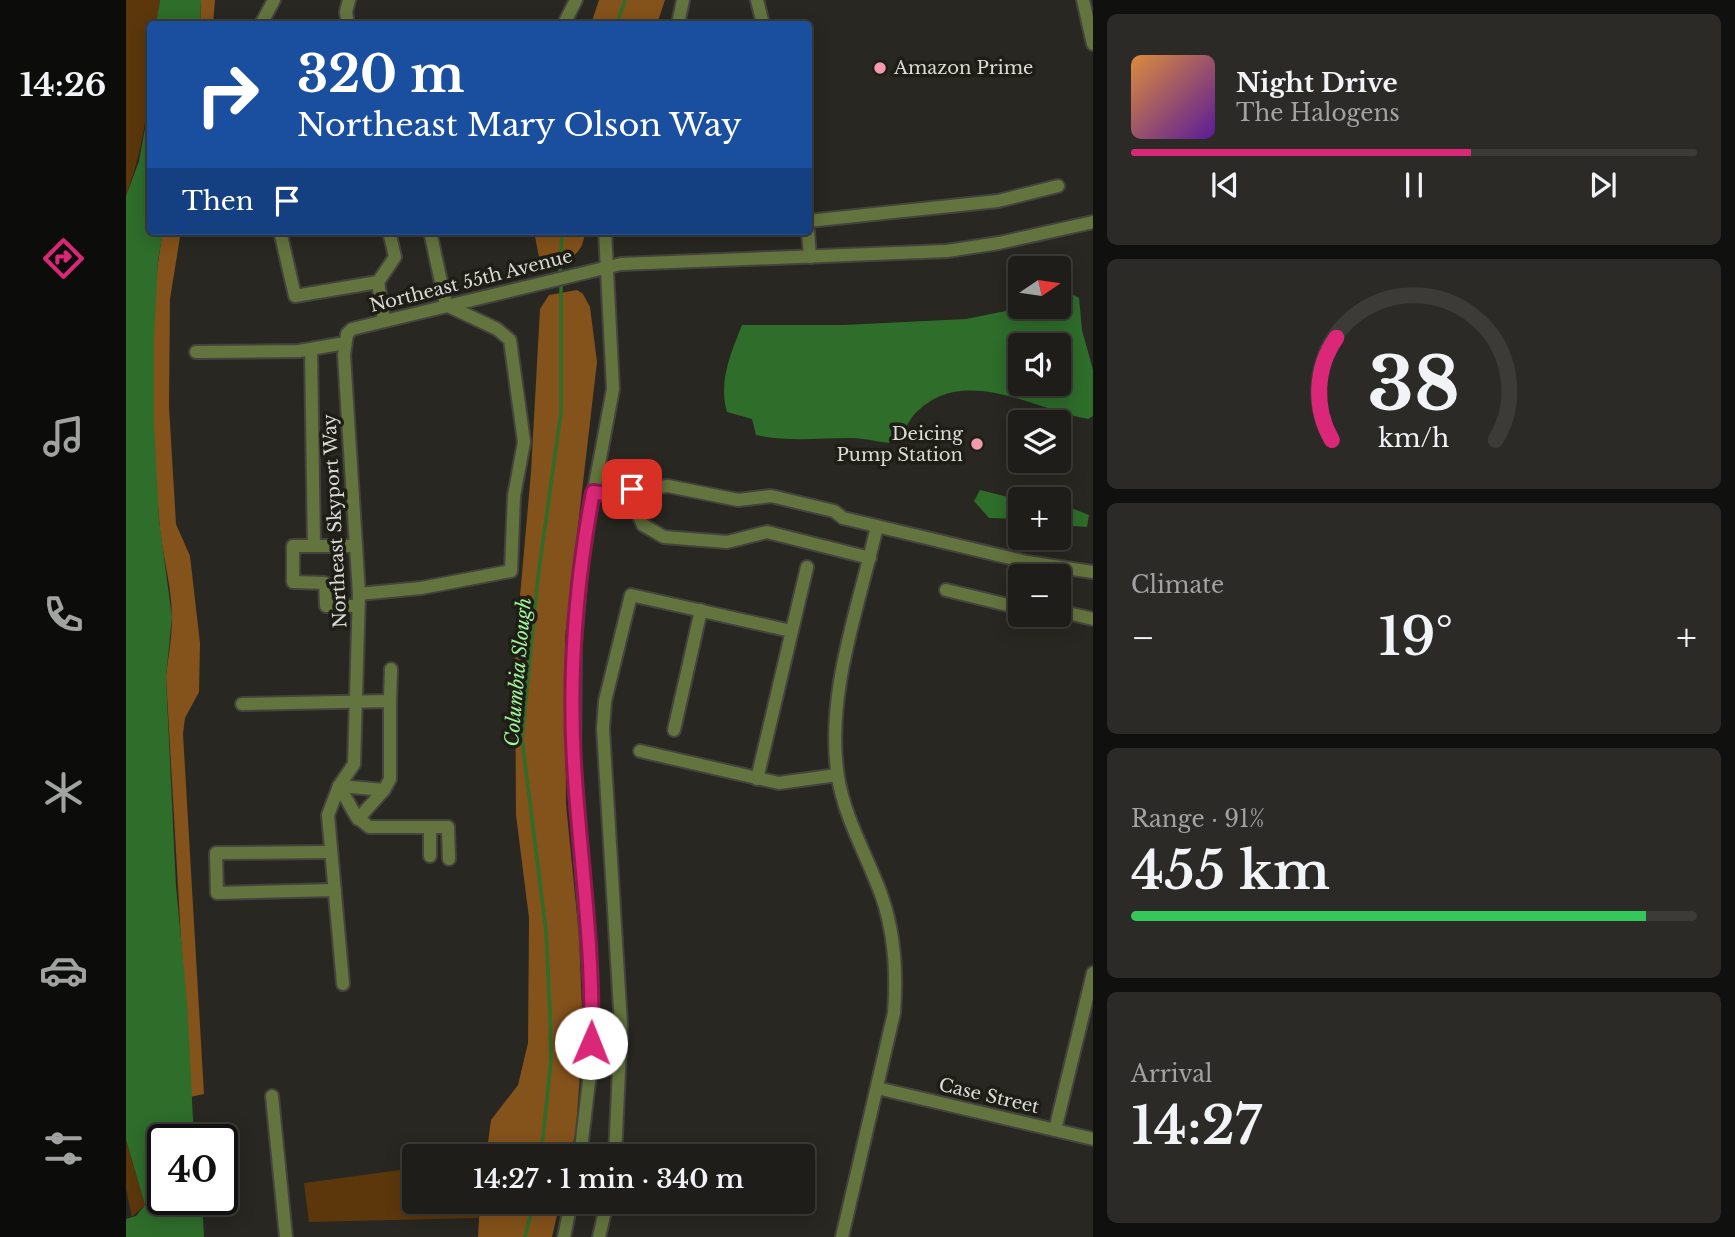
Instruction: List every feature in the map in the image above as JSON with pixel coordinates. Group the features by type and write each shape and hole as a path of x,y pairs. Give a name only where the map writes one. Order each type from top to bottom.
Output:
{"street":[{"path":"263,21 274,0"},
{"path":"348,21 346,12 349,0"},
{"path":"566,21 576,0"},
{"path":"679,21 683,0"},
{"path":"757,0 762,21"},
{"path":"1083,0 1093,44"},
{"path":"812,221 998,201 1058,186"},
{"name":"Northeast 55th Avenue","path":"197,352 311,349 346,339 357,326 605,267 637,262 947,251 1093,222"},
{"path":"281,235 295,296 378,282"},
{"path":"384,320 378,282 395,257 389,235"},
{"path":"356,546 293,546 293,582 325,583 326,606 511,570 514,496 524,442 510,340 497,328 446,305 431,235"},
{"path":"582,1144 589,1080 591,1000 574,757 575,642 578,587 613,389 605,235"},
{"path":"808,235 810,257"},
{"name":"Northeast Skyport Way","path":"343,984 328,815 339,786 354,764 359,600 346,339"},
{"path":"311,349 314,546"},
{"path":"593,492 619,496 628,491 668,486 738,500 771,496 834,511 843,518 1027,562 1093,572"},
{"path":"628,491 643,525 664,537 727,541 767,532 870,558"},
{"path":"842,1237 894,1013 895,952 883,898 852,827 837,775 836,708 877,526"},
{"path":"757,779 807,567"},
{"path":"946,590 1008,605"},
{"path":"616,1144 621,1025 603,729 605,701 631,595 791,631"},
{"path":"674,730 701,610"},
{"path":"1071,614 1093,619"},
{"path":"358,819 384,790 390,779 391,669"},
{"path":"242,704 390,701"},
{"path":"640,751 757,779 789,783 837,775"},
{"path":"339,786 384,790"},
{"path":"339,786 358,819 369,828 448,827 449,859"},
{"path":"430,827 430,856"},
{"path":"331,852 216,853 218,893 335,890"},
{"path":"1055,1130 1093,973"},
{"name":"Case Street","path":"877,1088 1093,1139"},
{"path":"272,1096 286,1237"},
{"path":"564,1237 569,1214"},
{"path":"599,1237 604,1214"}],"shaded area":[{"path":"126,0 160,0 156,21 147,21 147,111 134,173 126,196"},
{"path":"160,0 201,0 200,21 156,21"},
{"path":"201,0 215,0 213,21 200,21"},
{"path":"599,0 665,0 658,21 592,21"},
{"path":"147,117 147,235 162,235 158,261 154,338 154,423 159,520 172,617 166,677 176,886 187,1001 193,1124 147,1124 147,1215 203,1215 204,1237 126,1237 126,1219 136,1216 145,1205 126,1140 126,196 139,161"},
{"path":"162,235 180,235 170,299 169,407 176,524 190,556 200,643 199,692 185,718 183,734 204,1094 190,1097 166,677 172,606 160,530 152,411 152,338"},
{"path":"535,235 585,235 577,253 565,261 541,268"},
{"path":"577,290 583,294 590,307 597,362 565,638 566,804 579,935 583,1034 573,1144 488,1144 491,1120 518,1085 528,1043 529,918 516,815 515,653 531,472 540,309 549,295"},
{"path":"1071,294 1079,298 1082,330 1093,370 1093,416 1088,419 1071,415 1071,410 1054,410 998,394 953,392 932,400 913,416 895,443 856,438 791,439 756,435 752,419 727,412 725,379 742,325 844,325 966,319 1008,310 1008,319 1071,319"},
{"path":"980,490 1008,497 1008,519 989,518 974,501"},
{"path":"1071,509 1089,515 1087,527 1071,526"},
{"path":"126,1141 145,1205 132,1217 126,1189"},
{"path":"402,1170 402,1214 478,1214 478,1218 309,1222 304,1183"},
{"path":"479,1214 557,1214 552,1237 478,1237"}],"waterway":[{"name":"Columbia Slough","path":"618,21 625,0"},
{"name":"Columbia Slough","path":"560,274 562,235"},
{"name":"Columbia Slough","path":"542,1144 551,1059 546,931 522,739 538,577 561,412 561,282"},
{"name":"Columbia Slough","path":"525,1237 531,1214"}],"place":[{"name":"Amazon Prime","path":"880,68"},
{"name":"Deicing Pump Station","path":"977,444"}],"route":[{"path":"591,1043 590,956 573,728 577,597 593,492 619,496 632,489"}]}
